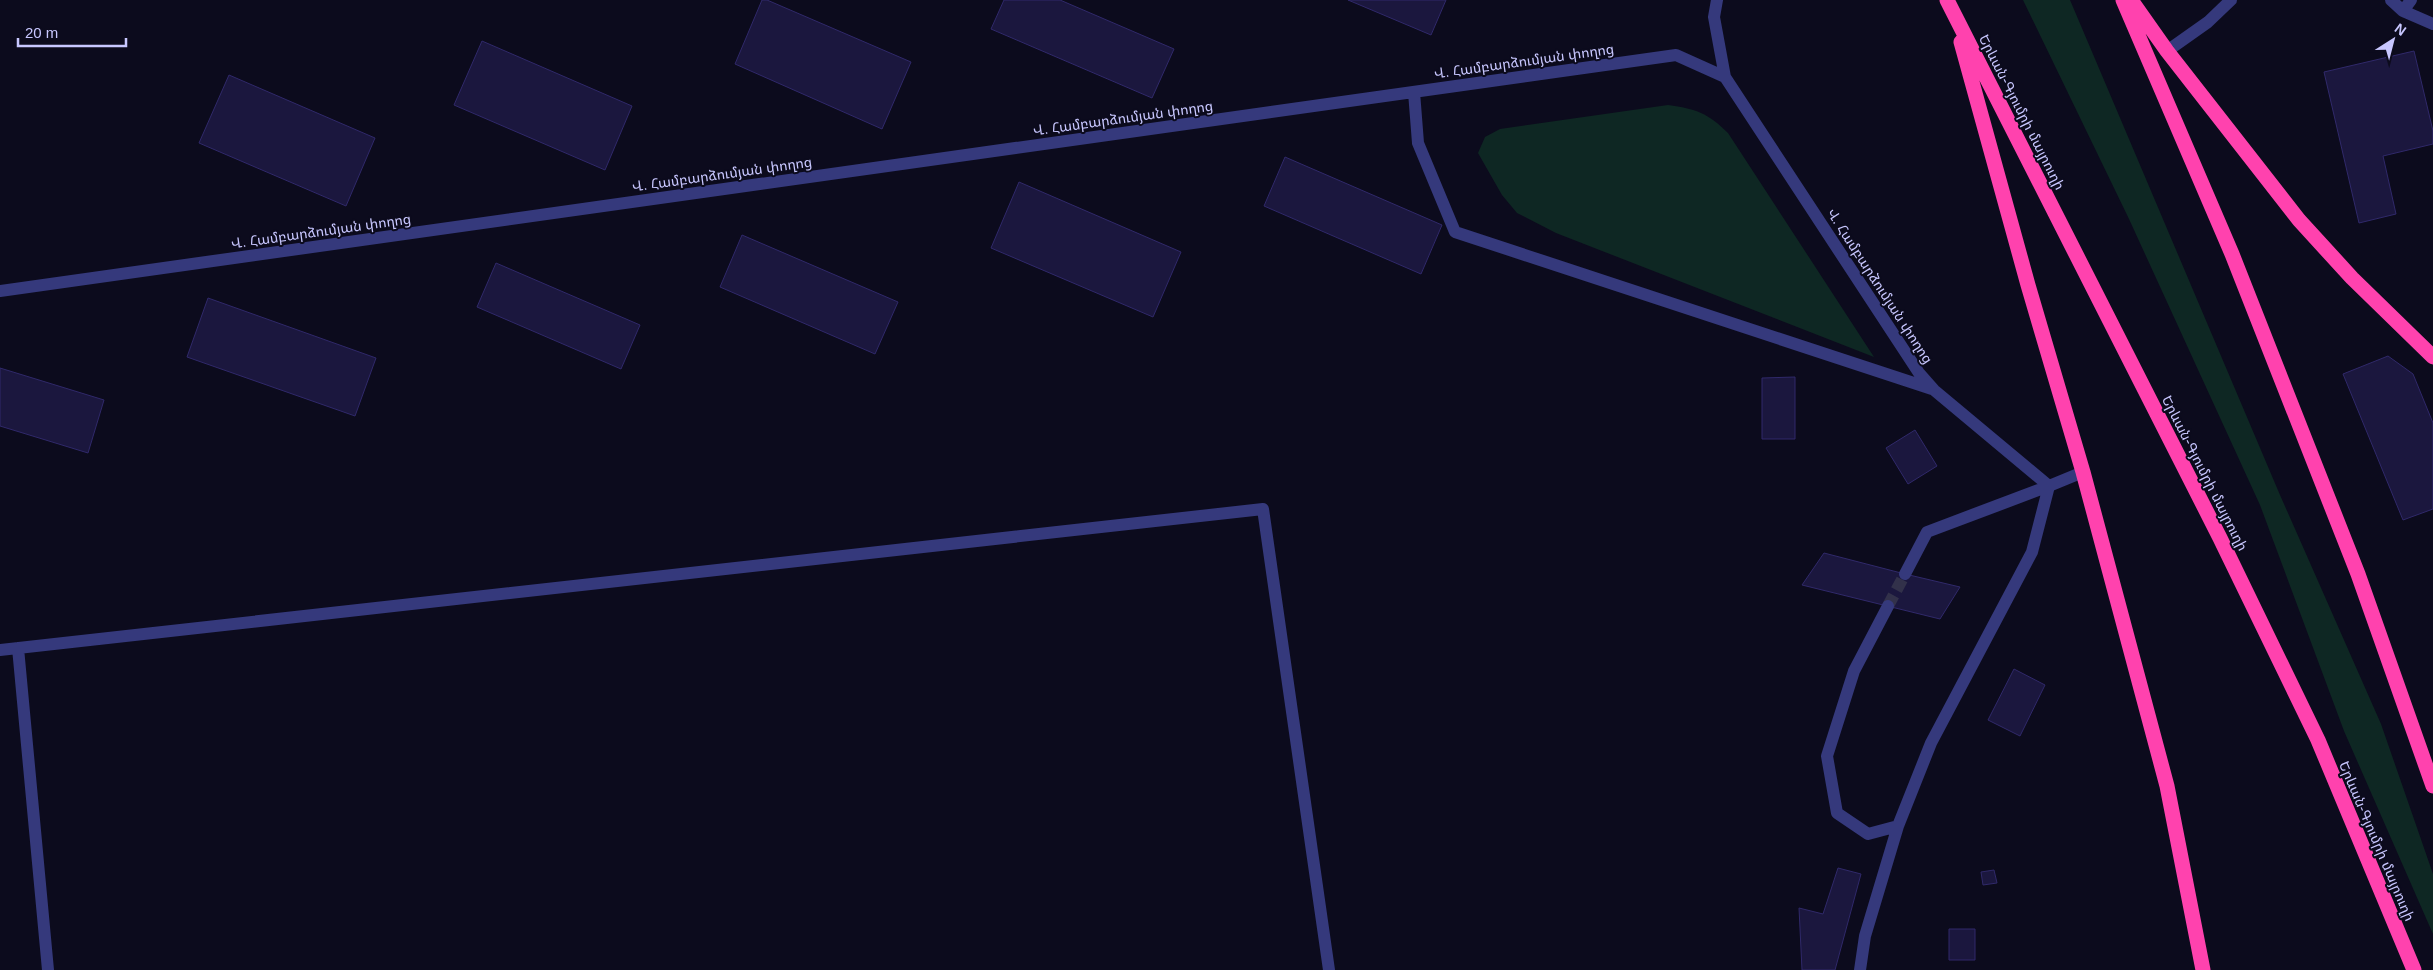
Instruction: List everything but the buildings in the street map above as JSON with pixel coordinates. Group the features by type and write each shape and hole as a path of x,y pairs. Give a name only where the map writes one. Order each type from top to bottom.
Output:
{"highway":[{"path":"2123,0 2232,254 2358,574 2433,786"},
{"path":"2131,0 2167,51 2299,220 2352,278 2433,357"},
{"path":"1950,6 2028,285 2083,472 2167,786 2203,970"},
{"name":"Երևան-Գյումրի մայրուղի","path":"1950,6 2220,538 2318,740 2414,970"}],"street":[{"path":"1717,0 1714,17 1725,77"},
{"path":"2167,51 2208,22 2231,0"},
{"path":"2391,0 2407,5 2433,24"},
{"name":"Վ. Համբարձումյան փողոց","path":"0,291 1676,55 1725,77 1919,373 1934,390 2049,486"},
{"path":"1414,92 1418,143 1455,232 1934,390"},
{"path":"1905,574 1928,532 2083,472"},
{"path":"1860,970 1865,936 1898,826 1931,743 2032,552 2049,486"},
{"path":"0,650 1263,508 1329,970"},
{"path":"1888,606 1854,671 1827,756 1837,813 1868,834 1898,826"},
{"path":"18,648 48,970"}],"green space":[{"path":"2023,0 2070,0 2280,495 2381,724 2433,874 2433,934 2344,731 2260,505 2129,219"},
{"path":"1668,105 1686,108 1708,116 1728,133 1874,357 1556,233 1517,213 1502,195 1478,153 1485,137 1500,129"}],"tunnel":[{"path":"1888,606 1905,574"}]}
